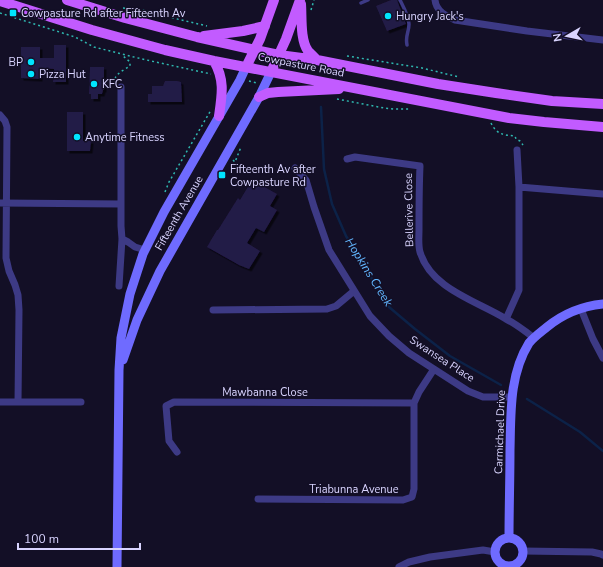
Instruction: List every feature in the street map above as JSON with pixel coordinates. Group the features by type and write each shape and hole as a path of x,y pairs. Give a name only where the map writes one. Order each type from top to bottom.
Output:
{"main road":[{"name":"Cowpasture Road","path":"67,0 125,18 197,37 279,55 317,60 474,90 552,101 603,104"},
{"path":"246,67 260,39 274,0"},
{"path":"271,72 286,39 300,0"},
{"path":"300,0 305,43 308,50 317,60"},
{"name":"Cowpasture Road","path":"0,1 92,30 165,50 214,61 509,118 603,127"},
{"path":"197,37 243,32 265,26"},
{"path":"214,61 221,78 222,93 219,116"},
{"name":"Fifteenth Avenue","path":"117,567 119,370 121,338 130,294 145,250 164,212 246,67"},
{"name":"Fifteenth Avenue","path":"119,370 137,320 160,271 259,97 271,72"},
{"path":"259,97 268,93 278,92 357,89"},
{"name":"Carmichael Drive","path":"509,538 512,397 518,366 529,343 557,319 581,309 603,304"},
{"path":"509,538 518,542 523,551 522,559 516,565 508,567 497,560 495,552 499,543 502,540 509,538"}],"street":[{"path":"436,0 435,3 439,10 446,16 455,20 527,31 603,40"},
{"path":"119,286 122,239 121,87"},
{"path":"0,116 5,121 7,128 3,204 6,258 9,271 17,290 19,310 18,402"},
{"path":"506,319 519,290 517,150"},
{"name":"Bellerive Close","path":"348,159 355,157 420,166 419,239 420,251 425,263 438,280 506,319 534,338"},
{"name":"Swansea Place","path":"295,168 306,180 329,250 370,316 389,336 409,353 468,391 483,397 512,397"},
{"path":"518,187 603,194"},
{"path":"3,204 121,204"},
{"path":"122,239 135,247 145,250"},
{"path":"213,310 327,309 336,306 354,291"},
{"path":"581,309 593,339 603,358"},
{"name":"Triabunna Avenue","path":"258,499 403,500 412,497 414,488 414,403 419,392 434,369"},
{"path":"0,402 81,402"},
{"name":"Mawbanna Close","path":"177,452 169,441 166,406 174,402 414,403"},
{"path":"399,567 409,562 430,557 483,550 495,552"},
{"path":"523,551 602,552"}],"lane":[{"path":"361,2 368,0"},
{"path":"400,0 410,22 406,38 407,46"}],"path":[{"path":"119,7 138,9 209,26"},
{"path":"0,12 75,37 94,47 211,74"},
{"path":"120,54 130,62 130,66 118,73 115,77 114,81 121,87"},
{"path":"348,56 422,68 459,77"},
{"path":"165,192 169,182 212,108"},
{"path":"489,122 501,134 515,136 525,148 517,150"}],"building":[{"path":"391,0 397,0 406,24 387,31 376,6"},
{"path":"54,45 66,45 66,82 53,82 54,69 40,68 40,79 21,78 21,47 40,47 40,58 54,58"},
{"path":"90,67 104,67 104,90 102,94 98,94 98,99 91,99 91,94 89,94"},
{"path":"165,81 181,82 182,102 148,102 148,94 152,94 152,86 163,86"},
{"path":"67,112 83,112 83,141 91,141 90,151 67,151"},
{"path":"252,180 277,194 270,206 277,210 264,232 256,228 247,243 260,251 249,269 207,247 238,198 240,200"}],"waterway":[{"name":"Hopkins Creek","path":"321,107 324,169 332,204 346,236 389,307 450,356 501,385"},
{"name":"Hopkins Creek","path":"527,399 580,432 603,451"}],"place":[{"name":"Cowpasture Rd after Fifteenth Av","path":"13,13"},
{"name":"Hungry Jack's","path":"388,16"},
{"name":"BP","path":"31,62"},
{"name":"Pizza Hut","path":"31,74"},
{"name":"KFC","path":"94,84"},
{"name":"Anytime Fitness","path":"77,137"},
{"name":"Fifteenth Av after Cowpasture Rd","path":"222,175"}]}
